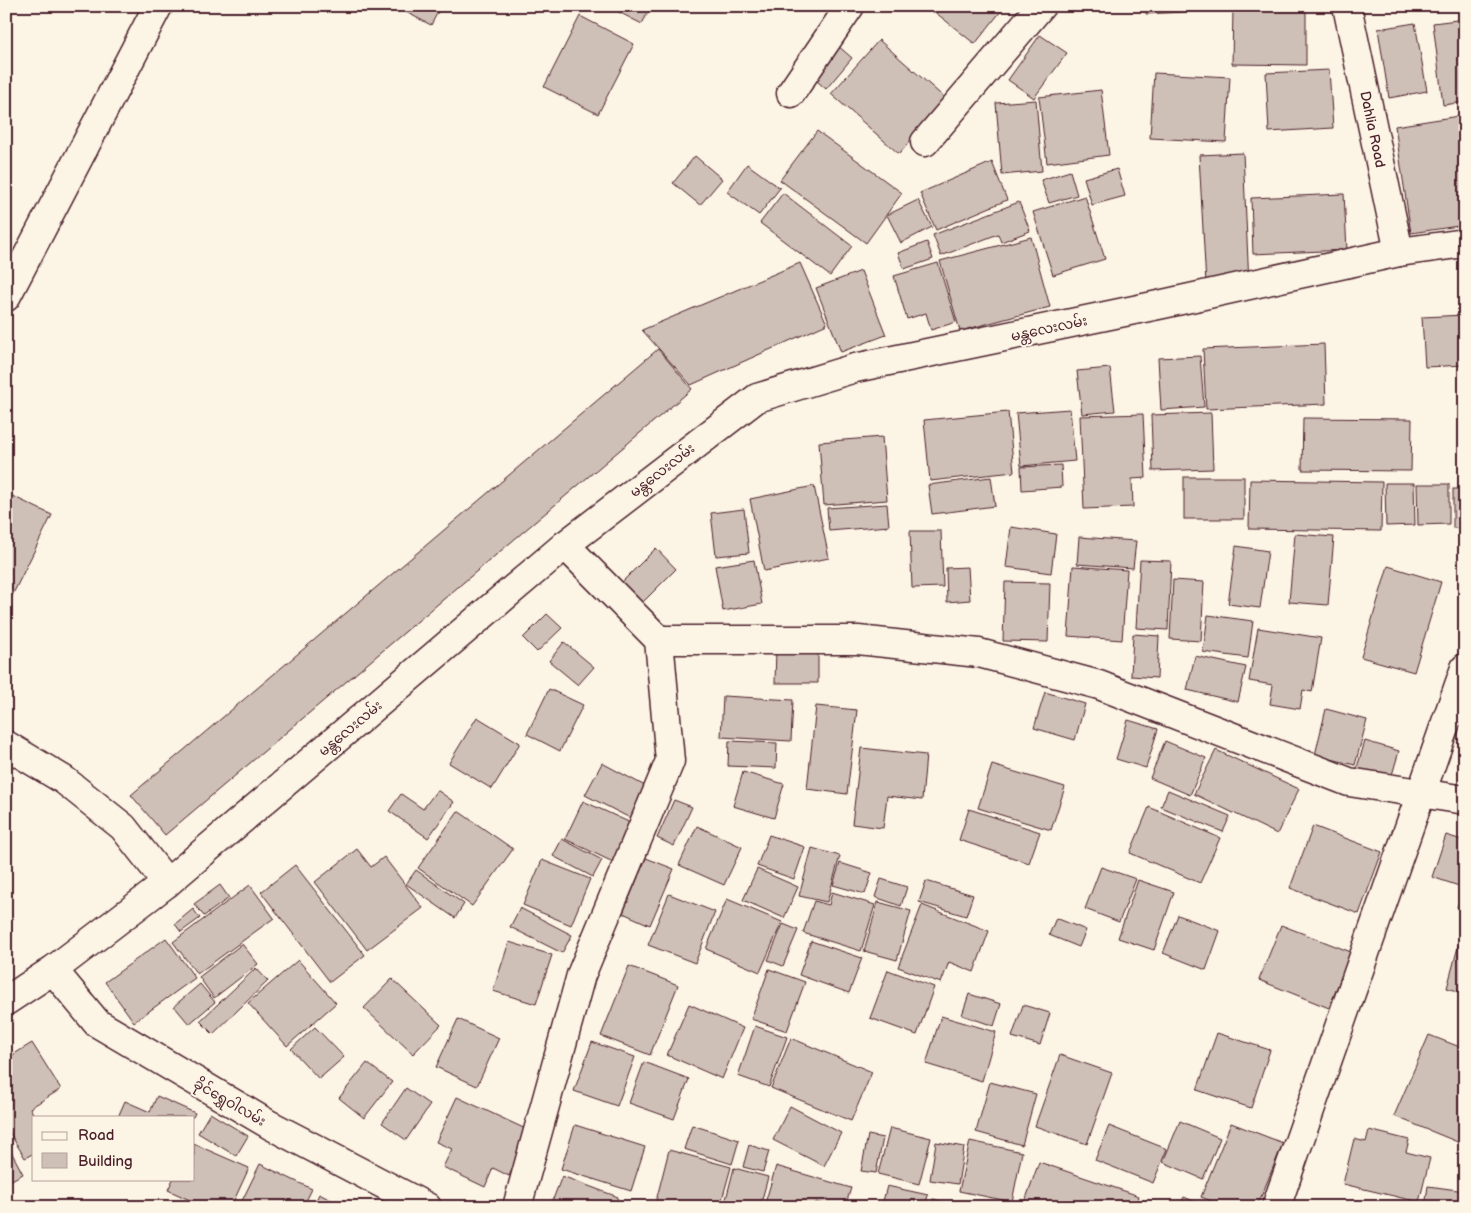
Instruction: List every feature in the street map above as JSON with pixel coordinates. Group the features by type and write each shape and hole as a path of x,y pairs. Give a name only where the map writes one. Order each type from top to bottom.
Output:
{"street":[{"path":"6,297 158,6"},
{"path":"791,93 850,6"},
{"path":"925,142 1041,6"},
{"name":"Dahlia Road","path":"1348,6 1399,252"},
{"name":"မန္တလေးလမ်း","path":"6,1001 53,970 167,883 565,545 757,398 855,368 1399,252 1465,243"},
{"path":"517,1207 582,976 670,761 659,640 565,545"},
{"path":"659,640 858,640 979,653 1099,685 1349,782 1465,800"},
{"path":"1276,1207 1465,668"},
{"path":"6,745 64,780 123,827 167,883"},
{"name":"ခိုင်ရွှေဝါလမ်း","path":"53,970 96,1023 270,1125 427,1207"}],"building":[{"path":"394,6 441,6 431,25"},
{"path":"607,6 651,6 642,24"},
{"path":"933,6 1005,6 975,44 931,9"},
{"path":"1146,6 1218,6 1218,10 1146,14"},
{"path":"1233,6 1306,6 1306,65 1232,64"},
{"path":"580,16 634,44 598,114 544,87"},
{"path":"1465,19 1465,102 1443,105 1433,23"},
{"path":"1415,23 1427,91 1389,98 1378,29"},
{"path":"1040,35 1067,53 1034,98 1008,80"},
{"path":"879,40 947,100 899,154 831,94"},
{"path":"836,44 852,58 826,89 810,75"},
{"path":"1329,70 1333,128 1269,132 1266,73"},
{"path":"1154,73 1230,77 1226,142 1150,138"},
{"path":"1101,90 1109,155 1047,163 1039,97"},
{"path":"1036,100 1042,171 1002,175 996,103"},
{"path":"1465,115 1465,225 1411,233 1395,126"},
{"path":"817,131 902,193 866,243 780,180"},
{"path":"1243,153 1249,283 1206,285 1199,155"},
{"path":"695,156 722,179 700,205 673,183"},
{"path":"992,162 1007,200 936,230 920,193"},
{"path":"747,164 780,188 759,215 727,192"},
{"path":"1117,169 1125,196 1092,205 1084,178"},
{"path":"1070,171 1077,195 1049,203 1041,180"},
{"path":"783,193 852,246 830,276 760,223"},
{"path":"1344,194 1347,250 1253,254 1251,198"},
{"path":"1085,196 1105,259 1053,275 1033,212"},
{"path":"918,200 932,227 901,243 887,215"},
{"path":"1019,202 1030,231 1001,242 998,234 941,256 933,235"},
{"path":"1031,237 1050,307 960,331 940,261"},
{"path":"927,242 933,259 904,269 898,253"},
{"path":"800,263 827,324 691,385 642,330"},
{"path":"938,263 956,322 931,330 926,313 907,319 894,276"},
{"path":"861,271 886,335 841,352 816,288"},
{"path":"1465,315 1465,365 1425,367 1422,317"},
{"path":"1324,344 1326,404 1206,409 1203,349"},
{"path":"658,349 692,389 165,835 131,795"},
{"path":"1200,356 1204,407 1161,410 1158,358"},
{"path":"1110,368 1115,411 1082,414 1077,371"},
{"path":"1070,409 1075,461 1021,466 1016,413"},
{"path":"1008,412 1014,472 930,481 924,420"},
{"path":"1211,413 1213,469 1153,471 1151,415"},
{"path":"1143,414 1146,478 1132,479 1133,507 1084,509 1080,416"},
{"path":"1303,418 1412,419 1411,471 1302,470"},
{"path":"882,437 887,500 824,505 819,442"},
{"path":"1061,465 1062,487 1022,490 1021,467"},
{"path":"991,477 995,506 932,514 928,485"},
{"path":"1184,477 1244,477 1244,519 1184,519"},
{"path":"1250,480 1382,482 1381,531 1249,529"},
{"path":"1385,483 1414,483 1415,525 1386,526"},
{"path":"1417,484 1449,484 1449,524 1418,525"},
{"path":"814,486 829,558 764,571 750,499"},
{"path":"1453,489 1465,489 1465,528 1453,528"},
{"path":"6,493 52,515 6,608"},
{"path":"887,504 889,526 829,531 827,508"},
{"path":"744,509 749,553 716,556 711,513"},
{"path":"1011,527 1056,534 1051,573 1006,567"},
{"path":"910,531 941,531 943,587 912,588"},
{"path":"1295,534 1334,537 1328,605 1289,602"},
{"path":"1079,537 1136,541 1133,568 1077,564"},
{"path":"1236,546 1268,551 1260,608 1228,604"},
{"path":"656,548 676,569 642,603 622,582"},
{"path":"754,560 762,604 723,611 715,566"},
{"path":"1140,560 1171,561 1168,630 1136,628"},
{"path":"1073,566 1127,570 1122,640 1068,636"},
{"path":"1388,566 1441,582 1414,672 1361,657"},
{"path":"968,567 970,600 947,602 946,568"},
{"path":"1173,580 1204,582 1201,641 1170,639"},
{"path":"1005,582 1050,583 1048,642 1003,641"},
{"path":"547,614 562,628 537,652 523,638"},
{"path":"1208,615 1253,621 1248,658 1203,652"},
{"path":"1258,628 1321,638 1312,692 1303,690 1300,709 1270,704 1273,685 1249,681"},
{"path":"1133,634 1159,636 1157,678 1131,676"},
{"path":"564,642 594,667 578,685 549,661"},
{"path":"776,649 818,650 818,683 775,683"},
{"path":"1195,656 1246,667 1238,702 1187,690"},
{"path":"549,689 583,705 560,751 527,734"},
{"path":"1045,692 1085,704 1075,740 1034,728"},
{"path":"723,696 793,700 791,741 721,737"},
{"path":"816,706 857,710 847,794 807,789"},
{"path":"1326,709 1367,720 1355,765 1315,755"},
{"path":"477,717 520,743 492,789 449,763"},
{"path":"1128,720 1158,729 1146,768 1116,759"},
{"path":"729,741 777,743 776,768 728,766"},
{"path":"1165,741 1206,758 1190,795 1150,778"},
{"path":"1365,741 1399,751 1390,782 1356,771"},
{"path":"861,748 926,755 922,800 887,796 883,828 852,824"},
{"path":"1216,750 1299,789 1277,834 1194,794"},
{"path":"602,763 647,787 630,818 585,795"},
{"path":"992,765 1065,787 1051,830 978,808"},
{"path":"743,772 784,784 774,818 733,806"},
{"path":"437,790 454,802 428,838 389,811 401,794 423,809"},
{"path":"1168,790 1230,816 1223,832 1161,807"},
{"path":"674,800 692,807 674,846 657,838"},
{"path":"583,801 633,824 615,863 565,839"},
{"path":"1149,807 1220,838 1200,883 1130,853"},
{"path":"969,809 1040,832 1029,863 959,840"},
{"path":"458,811 513,849 472,906 418,868"},
{"path":"697,826 742,847 724,885 679,865"},
{"path":"1313,826 1382,852 1359,914 1290,888"},
{"path":"769,835 805,847 794,879 757,866"},
{"path":"1446,835 1465,841 1465,878 1462,887 1432,877"},
{"path":"562,839 602,860 593,877 553,856"},
{"path":"812,848 840,856 827,902 799,896"},
{"path":"357,849 371,867 384,857 423,908 367,950 315,882"},
{"path":"646,858 674,869 650,925 623,913"},
{"path":"542,860 590,879 571,925 523,905"},
{"path":"840,863 872,873 865,894 833,885"},
{"path":"295,865 365,955 330,982 261,892"},
{"path":"1101,867 1136,879 1119,922 1085,909"},
{"path":"757,869 798,887 784,918 743,900"},
{"path":"416,870 464,904 455,918 406,884"},
{"path":"881,879 907,887 901,906 875,897"},
{"path":"1138,880 1174,892 1154,950 1118,938"},
{"path":"926,881 973,895 966,916 919,902"},
{"path":"220,885 229,898 204,916 194,904"},
{"path":"250,885 274,918 197,974 173,942"},
{"path":"1465,887 1465,909 1457,907"},
{"path":"832,892 875,905 861,951 803,933 814,901 829,905"},
{"path":"669,894 715,912 695,963 648,945"},
{"path":"727,899 782,922 760,972 706,949"},
{"path":"878,902 911,911 897,960 864,951"},
{"path":"922,905 989,931 974,972 949,962 941,983 898,967"},
{"path":"520,908 572,935 562,953 510,927"},
{"path":"193,909 200,918 181,932 175,924"},
{"path":"1178,915 1220,931 1206,970 1163,953"},
{"path":"1056,918 1086,930 1079,947 1049,935"},
{"path":"783,924 798,930 783,966 768,960"},
{"path":"1281,925 1351,952 1329,1008 1259,980"},
{"path":"1462,932 1465,933 1465,993 1447,988"},
{"path":"166,938 195,978 134,1022 105,982"},
{"path":"811,941 862,958 849,993 799,975"},
{"path":"509,942 552,955 536,1004 493,991"},
{"path":"242,944 258,964 214,998 199,977"},
{"path":"298,960 336,1003 287,1046 248,1003"},
{"path":"629,966 678,985 650,1055 601,1036"},
{"path":"256,968 268,981 213,1034 200,1021"},
{"path":"769,969 805,982 787,1031 751,1019"},
{"path":"888,970 934,987 917,1035 870,1018"},
{"path":"392,979 441,1025 413,1054 364,1008"},
{"path":"200,984 215,1002 189,1024 174,1006"},
{"path":"969,994 1001,1004 994,1026 962,1015"},
{"path":"689,1004 743,1028 722,1079 667,1055"},
{"path":"1023,1005 1050,1013 1040,1045 1012,1037"},
{"path":"941,1016 996,1032 982,1081 926,1064"},
{"path":"458,1019 499,1038 477,1086 436,1067"},
{"path":"755,1026 787,1037 769,1087 738,1076"},
{"path":"315,1027 344,1057 319,1079 291,1049"},
{"path":"1217,1033 1270,1050 1251,1108 1197,1090"},
{"path":"1429,1035 1465,1049 1465,1145 1394,1116"},
{"path":"791,1038 872,1072 851,1121 771,1088"},
{"path":"592,1042 635,1057 617,1106 574,1091"},
{"path":"32,1043 61,1089 30,1108 34,1116 32,1116 32,1154 25,1158 6,1127 6,1059"},
{"path":"1060,1055 1112,1073 1087,1144 1035,1126"},
{"path":"644,1062 689,1079 674,1119 629,1103"},
{"path":"367,1063 392,1082 364,1118 339,1098"},
{"path":"990,1082 1036,1094 1022,1145 976,1132"},
{"path":"406,1088 430,1105 406,1140 382,1123"},
{"path":"157,1096 195,1113 194,1116 118,1116 125,1101 150,1112"},
{"path":"457,1097 530,1131 509,1176 493,1168 485,1187 443,1167 452,1149 436,1142"},
{"path":"790,1106 841,1133 824,1166 773,1140"},
{"path":"210,1113 248,1136 236,1156 198,1133"},
{"path":"1180,1121 1220,1138 1203,1179 1163,1162"},
{"path":"1231,1123 1283,1143 1257,1207 1226,1207 1201,1197"},
{"path":"575,1125 645,1147 631,1191 561,1169"},
{"path":"692,1125 739,1140 732,1164 684,1149"},
{"path":"1109,1126 1167,1149 1153,1183 1095,1160"},
{"path":"890,1128 931,1138 919,1184 878,1174"},
{"path":"1369,1130 1409,1140 1406,1152 1430,1158 1419,1202 1343,1184 1354,1139 1366,1142"},
{"path":"868,1135 883,1138 876,1173 861,1171"},
{"path":"970,1141 1022,1152 1012,1202 959,1191"},
{"path":"6,1142 23,1174 6,1183"},
{"path":"936,1142 964,1147 958,1184 930,1180"},
{"path":"195,1144 249,1168 231,1207 205,1207 168,1190 173,1180 195,1180"},
{"path":"749,1145 769,1151 763,1172 743,1167"},
{"path":"669,1150 731,1167 720,1207 678,1207 656,1201"},
{"path":"1039,1162 1139,1196 1136,1207 1023,1207"},
{"path":"260,1164 312,1189 303,1207 239,1207"},
{"path":"776,1166 851,1188 845,1207 833,1207 816,1202 815,1207 764,1207"},
{"path":"734,1168 768,1177 760,1207 724,1207"},
{"path":"562,1176 618,1197 614,1207 550,1207"},
{"path":"887,1186 928,1195 925,1207 891,1207 882,1205"},
{"path":"1428,1186 1465,1191 1465,1207 1425,1207"},
{"path":"319,1194 345,1207 313,1207"},
{"path":"1184,1197 1207,1207 1179,1207"},
{"path":"933,1199 958,1206 958,1207 931,1207"}]}
